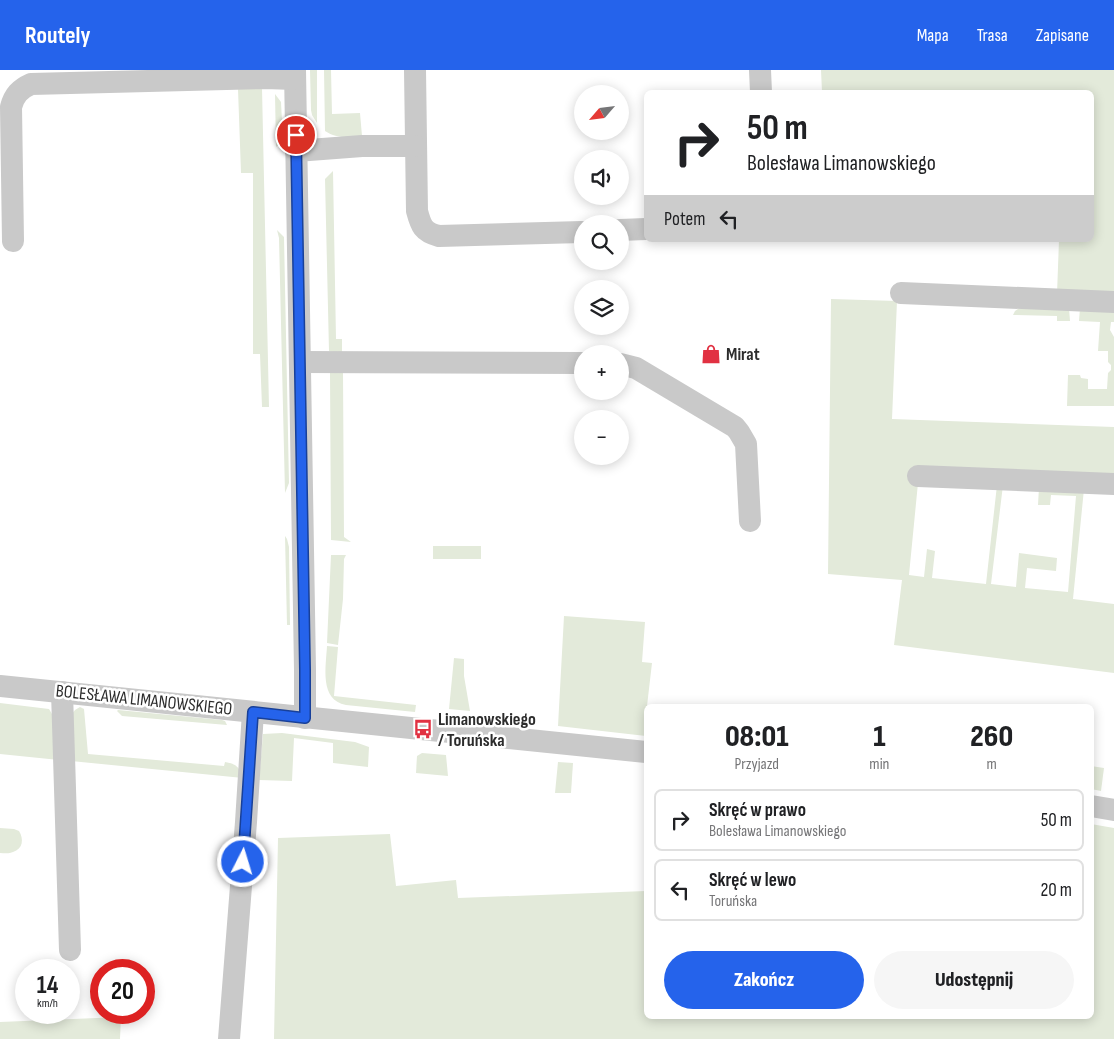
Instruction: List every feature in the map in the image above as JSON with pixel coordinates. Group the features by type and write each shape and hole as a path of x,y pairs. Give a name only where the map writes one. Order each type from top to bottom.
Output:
{"street":[{"path":"416,70 415,146 417,211 424,228 430,234 439,236 574,232"},
{"path":"760,70 761,90"},
{"path":"14,241 11,107 13,99 23,87 31,84 265,78 295,75 305,718"},
{"path":"296,151 362,146 415,146"},
{"path":"629,230 644,230"},
{"path":"901,293 1114,302"},
{"path":"300,362 574,362"},
{"path":"629,366 636,368 735,427 739,432 746,444 750,521"},
{"path":"918,476 1114,484"},
{"name":"BOLESŁAWA LIMANOWSKIEGO","path":"0,686 644,752"},
{"path":"62,692 70,950"},
{"path":"229,1039 253,712"},
{"path":"1094,807 1114,810"}],"green space":[{"path":"310,70 317,70 317,123 311,110"},
{"path":"324,70 331,70 332,114 360,113 362,136 338,136 325,131"},
{"path":"821,70 1114,70 1114,296 1057,294 1059,242 1094,242 1094,90 822,90"},
{"path":"262,88 269,407 262,407 260,354 253,354 253,173 241,173 238,89"},
{"path":"275,94 281,102 283,141 276,147"},
{"path":"333,171 336,339 342,339 342,354 329,351 325,179"},
{"path":"277,230 284,237 289,483 285,493 279,238"},
{"path":"831,299 897,301 892,419 1114,427 1114,476 918,483 909,575 924,577 927,549 935,551 932,578 986,584 997,485 1003,485 991,584 1016,587 1019,553 1057,558 1056,571 1027,568 1025,588 1068,592 1076,496 1051,495 1050,505 1038,505 1039,487 1084,489 1073,599 1114,604 1114,673 894,645 902,580 828,574"},
{"path":"1069,308 1070,321 1057,321 1057,316 1013,315 1018,309"},
{"path":"1080,308 1114,311 1114,322 1111,322 1110,330 1114,337 1114,406 1067,406 1068,375 1080,375 1081,378 1088,379 1088,389 1107,389 1108,373 1111,370 1111,365 1108,362 1108,351 1098,351 1100,322 1079,321"},
{"path":"330,372 343,372 344,537 351,542 331,540"},
{"path":"285,536 289,547 290,625 287,625"},
{"path":"433,546 481,546 481,559 433,559"},
{"path":"331,555 346,555 344,559 343,599 338,645 327,643"},
{"path":"564,616 645,622 642,662 652,663 647,704 644,704 644,736 558,726"},
{"path":"327,646 338,647 334,696 416,705 415,712 346,705 337,702 328,689 326,681"},
{"path":"454,658 464,659 464,676 470,711 449,709"},
{"path":"0,703 49,709 52,714 59,760 0,754"},
{"path":"80,707 84,709 88,754 224,766 225,762 237,767 243,778 71,761 72,714"},
{"path":"118,710 222,720 227,725 122,716"},
{"path":"282,733 355,742 369,747 368,767 333,763 333,743 294,738 292,781 259,780 263,734"},
{"path":"422,753 446,755 448,776 416,773 417,756"},
{"path":"558,762 573,763 571,793 555,793"},
{"path":"1094,766 1104,768 1101,791 1094,790"},
{"path":"1094,825 1114,828 1114,1039 274,1039 278,838 390,834 396,886 456,880 458,898 644,891 644,1019 1094,1019"},
{"path":"0,828 19,831 22,840 19,849 10,853 0,853"},
{"path":"90,1018 90,1024 121,1024 120,1039 0,1039 0,1022 15,1021 15,1024 80,1024 80,1019"}],"place":[{"name":"Mirat","path":"711,354"},
{"name":"Limanowskiego / Toruńska","path":"423,729"}],"route":[{"path":"243,862 253,712 305,718 296,135"}]}
